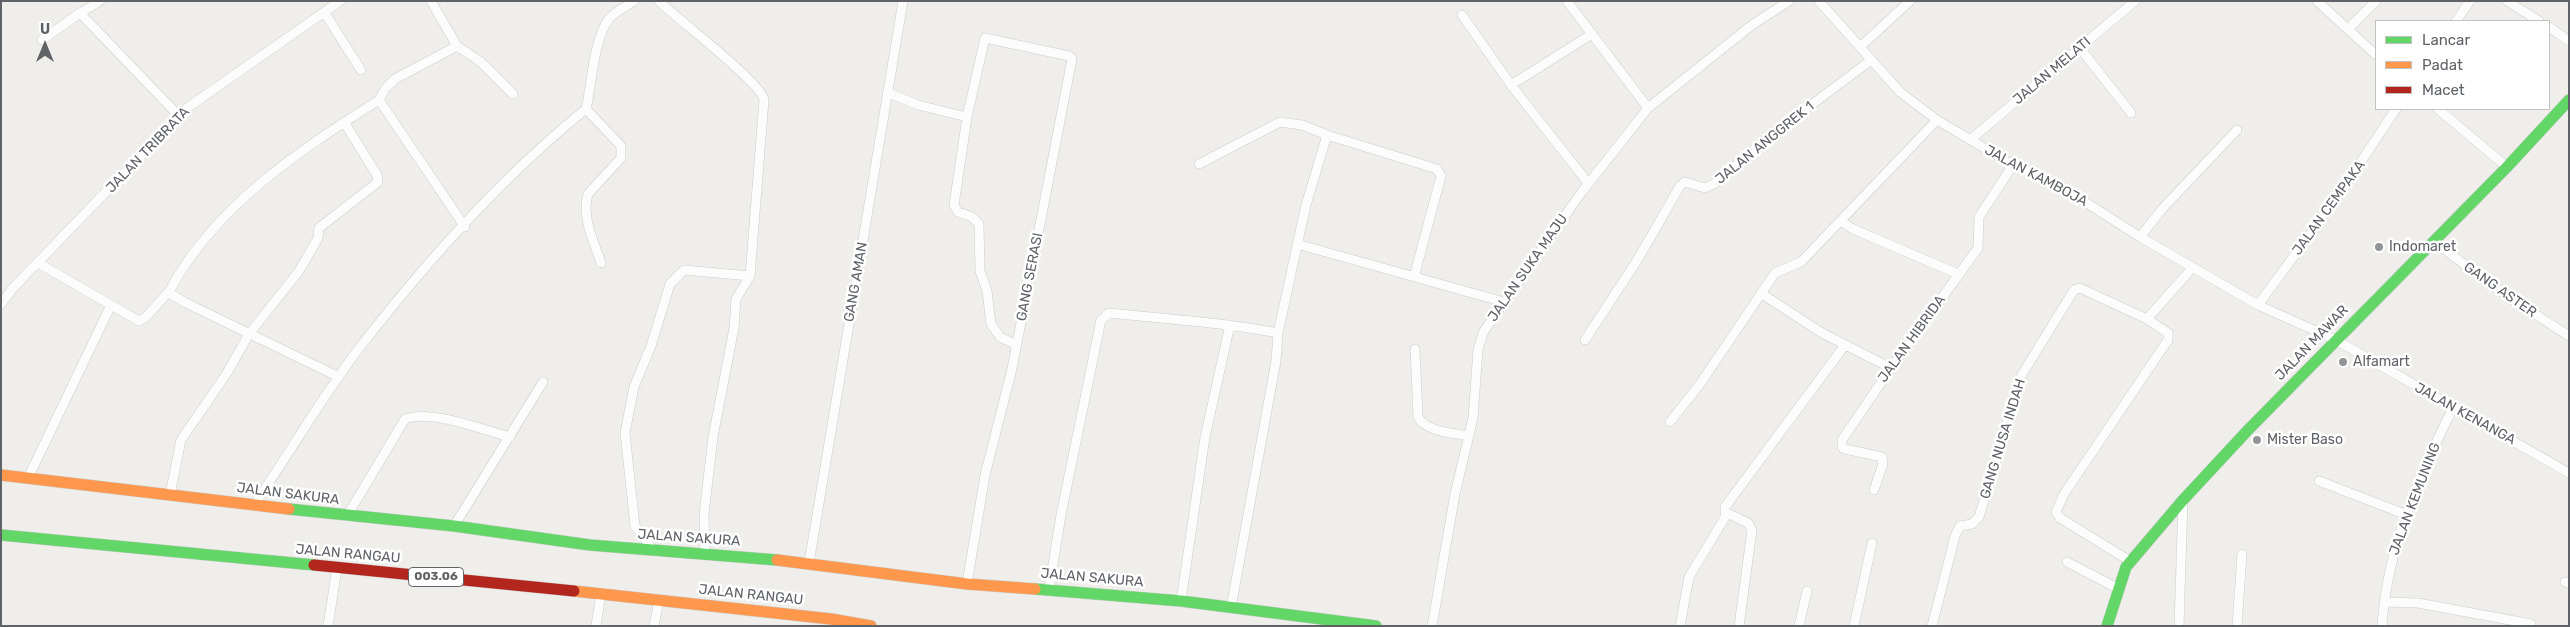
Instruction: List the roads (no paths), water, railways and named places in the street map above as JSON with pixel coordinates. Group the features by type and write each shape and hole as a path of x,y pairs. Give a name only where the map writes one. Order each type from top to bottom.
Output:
{"main road":[{"name":"JALAN MAWAR","path":"2107,626 2118,588 2130,561 2183,500 2336,340 2566,108"},
{"name":"JALAN SAKURA","path":"1,475 347,516 454,526 654,551 809,563 967,584 1049,589 1181,601 1376,626"},
{"name":"JALAN RANGAU","path":"1,535 659,600 871,626"}],"street":[{"path":"42,40 100,1"},
{"path":"431,1 457,46 481,62 513,94"},
{"path":"254,505 357,352 419,276 505,182 586,109 598,45 605,26 613,15 634,1"},
{"path":"659,1 677,19 744,73 764,96 750,276 736,299 734,328 713,437 704,514 705,554"},
{"name":"GANG AMAN","path":"809,563 904,1"},
{"path":"1567,1 1648,108"},
{"name":"JALAN SUKA MAJU","path":"1432,626 1455,494 1469,436 1480,340 1504,302 1588,183 1648,108 1752,25 1789,1"},
{"name":"JALAN KAMBOJA","path":"1819,1 1870,61 1900,92 1937,120 2013,164 2057,184 2140,237 2258,305 2336,340"},
{"path":"1860,48 1910,1"},
{"name":"JALAN MELATI","path":"1970,140 2134,1"},
{"path":"2317,1 2375,53"},
{"path":"2348,29 2376,1"},
{"path":"2457,20 2470,1"},
{"path":"2507,1 2537,20"},
{"name":"JALAN TRIBRATA","path":"2,300 187,108 324,12 333,3"},
{"path":"324,12 361,70"},
{"path":"80,13 179,116"},
{"path":"1462,15 1511,85 1588,183"},
{"path":"2550,28 2569,41"},
{"path":"1511,85 1592,34"},
{"name":"GANG SERASI","path":"967,117 985,38 1069,56 1072,62 1017,345 985,475 967,584"},
{"path":"38,263 139,321 146,317 170,290 177,276 221,218 293,157 379,100 385,89 395,79 457,46"},
{"path":"2080,48 2131,112"},
{"name":"JALAN ANGGREK 1","path":"1585,340 1638,259 1680,186 1685,182 1705,188 1714,184 1770,135 1870,61"},
{"path":"889,94 918,105 967,117 954,205 958,212 972,217 979,224 980,271 987,291 991,324 1000,338 1017,345"},
{"path":"379,100 464,227"},
{"path":"586,109 621,146 622,152 621,158 588,194 586,202 586,213 601,263"},
{"name":"JALAN CEMPAKA","path":"2258,305 2346,184 2395,110"},
{"path":"2439,110 2507,168"},
{"path":"1670,422 1700,384 1775,272 1798,266 1842,222 1937,120"},
{"path":"170,495 181,440 227,373 249,334 299,271 318,238 319,228 378,182 377,175 344,122"},
{"path":"1198,164 1280,122 1302,125 1327,135 1440,170 1441,176 1414,277"},
{"path":"2140,237 2163,208 2237,130"},
{"path":"1231,608 1276,361 1278,333 1297,244 1327,135"},
{"name":"JALAN HIBRIDA","path":"1874,490 1883,464 1882,457 1844,449 1841,444 1891,368 1978,248 1979,218 2013,164"},
{"path":"1842,222 1853,229 1958,274"},
{"name":"GANG ASTER","path":"2433,241 2507,296 2569,336"},
{"path":"1297,244 1504,302"},
{"path":"2147,320 2193,267"},
{"path":"654,551 635,526 625,433 634,386 651,346 670,284 684,270 750,276"},
{"name":"GANG NUSA INDAH","path":"1932,626 1955,536 1960,526 1972,524 1979,517 2021,376 2074,290 2080,288 2088,290 2147,320 2167,331 2168,336 2064,494 2056,512 2060,518 2130,561"},
{"path":"170,290 172,295 186,303 339,377"},
{"path":"1762,294 1844,345 1891,368"},
{"path":"28,478 111,305"},
{"path":"1049,589 1061,515 1101,320 1104,316 1109,313 1230,325 1278,333"},
{"path":"1181,601 1205,437 1230,325"},
{"name":"JALAN KENANGA","path":"2336,340 2569,473"},
{"path":"1680,626 1689,577 1727,514 1725,507 1844,345"},
{"path":"1415,349 1418,418 1430,427 1469,436"},
{"path":"454,526 543,382"},
{"name":"JALAN KEMUNING","path":"2382,626 2384,602 2398,535 2454,406"},
{"path":"347,516 405,419 426,416 440,418 510,437"},
{"path":"2319,481 2407,515"},
{"path":"2179,626 2183,500"},
{"path":"1727,514 1748,523 1752,530 1739,626"},
{"path":"1854,626 1872,543"},
{"path":"2237,626 2242,554"},
{"path":"2067,562 2118,588"},
{"path":"328,626 337,568"},
{"path":"1799,626 1807,591"},
{"path":"596,626 601,594"},
{"path":"654,626 659,600"},
{"path":"2384,602 2418,603 2531,624"}],"place":[{"name":"Indomaret","path":"2379,247"},
{"name":"Alfamart","path":"2343,362"},
{"name":"Mister Baso","path":"2257,440"}]}
